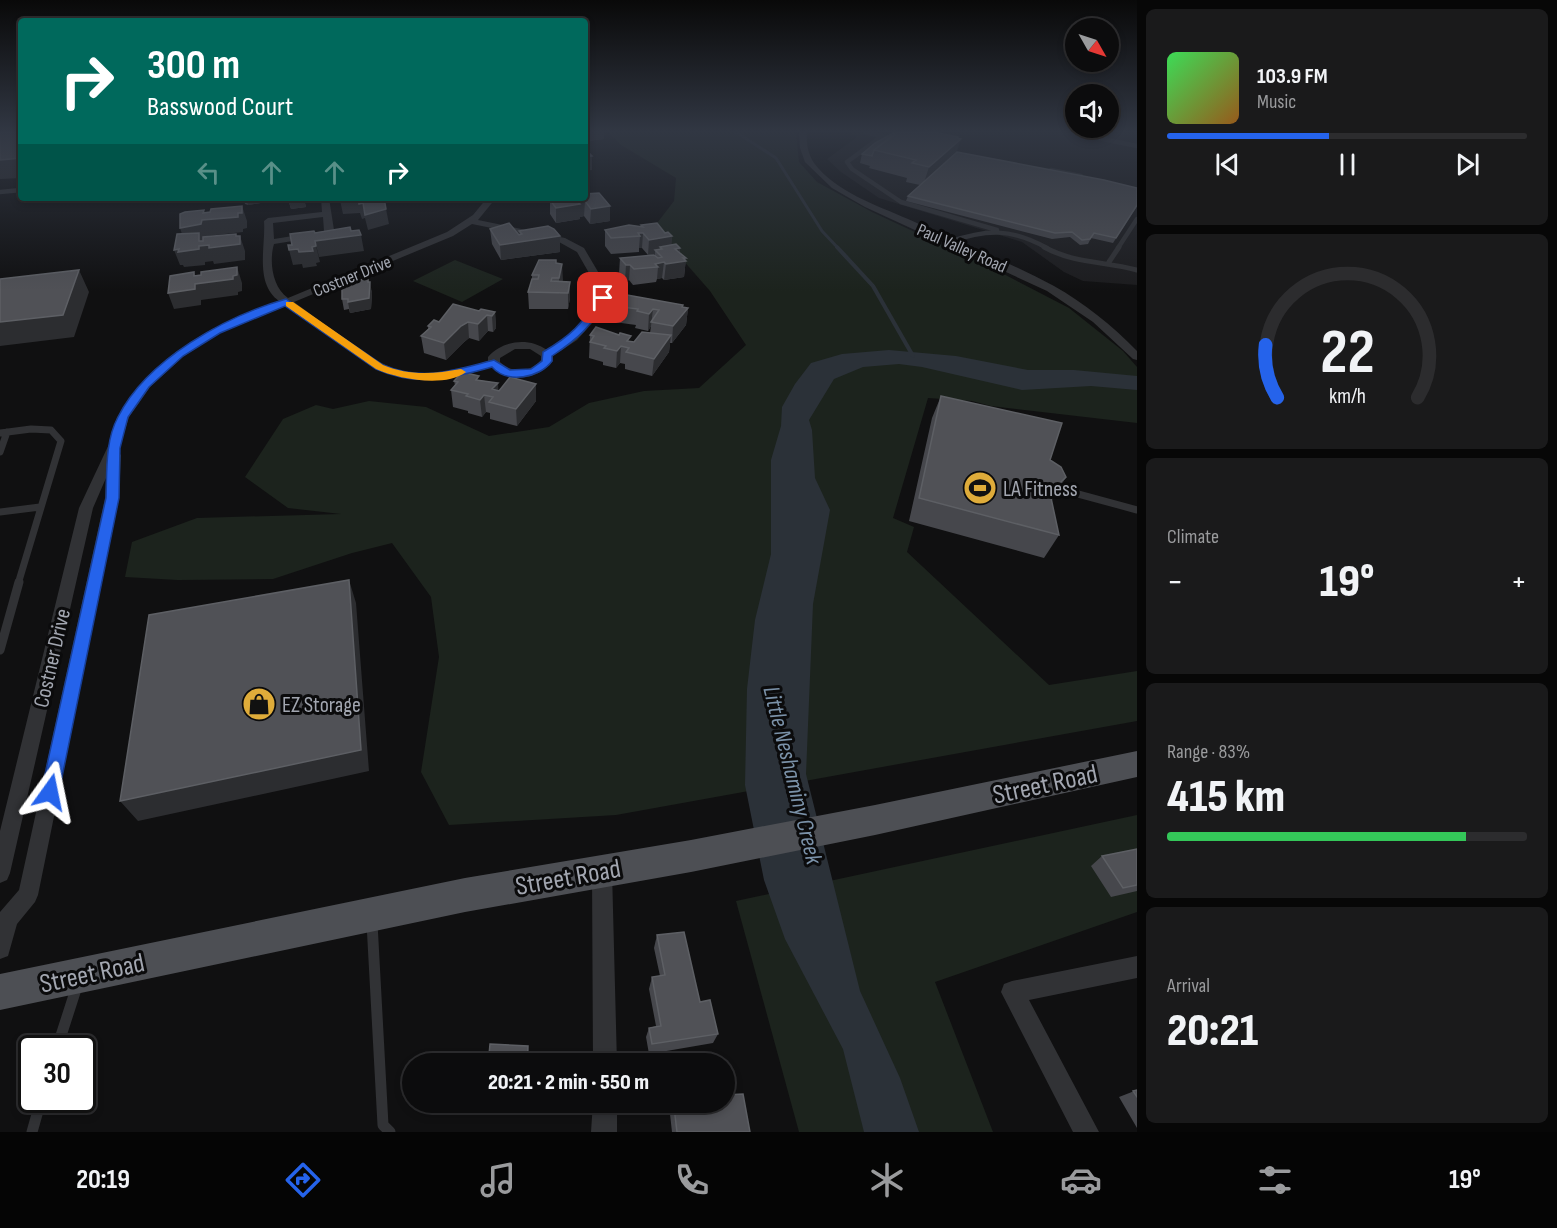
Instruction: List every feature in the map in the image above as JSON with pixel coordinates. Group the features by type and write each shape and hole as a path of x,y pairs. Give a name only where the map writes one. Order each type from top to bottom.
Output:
{"main road":[{"name":"Street Road","path":"0,992 465,896 691,856 875,820 1137,764"}],"street":[{"name":"Paul Valley Road","path":"833,185 864,202 1040,283 1107,327 1137,357"},
{"path":"270,242 327,233 329,230 325,201"},
{"name":"Costner Drive","path":"0,873 86,508 114,448 123,417 134,401 146,385 180,354 216,331 419,249 471,221 489,201"},
{"path":"327,214 268,221 270,242 266,254 270,280 277,295 379,367 393,373 429,378 456,374 494,363"},
{"path":"471,221 562,240 581,250 602,287 603,298 592,317 573,338 547,355"},
{"path":"520,344 532,345 547,355 543,368 527,373 509,373 499,369 494,363 494,357 500,351 520,344"},
{"name":"Costner Drive","path":"0,948 4,916 28,895 112,498 114,448"},
{"path":"602,871 605,1053"},
{"path":"1086,1132 1012,992 1137,967"},
{"path":"604,1132 605,1113"}],"lane":[{"path":"876,185 901,202 1030,239 1048,251 1075,261 1093,264 1109,262 1137,270"},
{"path":"0,192 18,190"},
{"path":"1109,262 1137,219"},
{"path":"949,242 976,232 997,230"},
{"path":"0,452 4,433 31,429 51,430 62,441 40,507 0,650"},
{"path":"1067,491 1137,510"},
{"path":"0,512 40,507"},
{"path":"371,915 383,1125 390,1132"},
{"path":"61,1035 80,976"},
{"path":"32,1132 37,1113"}],"shaded area":[{"path":"675,185 822,185 872,212 994,269 1069,308 1123,351 1137,367 1137,423 991,406 972,401 928,398 893,518 914,527 907,552 1049,685 1137,671 1137,721 616,815 449,825 421,772 439,657 431,597 392,543 352,553 273,579 178,580 125,577 132,542 197,518 341,514 288,508 245,477 283,419 316,405 333,409 369,401 426,407 489,436 549,427 589,403 644,391 699,388 746,345 710,291 654,227 674,201"},
{"path":"860,185 1137,185 1137,285 1083,281 1064,272 1022,242 879,198"},
{"path":"455,260 503,279 462,302 413,281"},
{"path":"1137,815 1137,912 935,982 993,1132 799,1132 736,901"}],"water":[{"path":"889,350 956,356 1028,370 1074,370 1137,376 1137,390 1091,386 1022,390 922,367 899,364 863,367 834,379 809,420 812,430 815,478 830,510 813,604 806,774 860,991 900,1078 919,1132 864,1132 843,1049 785,939 764,880 745,785 747,689 755,620 771,554 771,460 781,426 782,407 795,384 811,363 842,354"}],"building":[{"path":"920,185 1124,185 1137,188 1137,205 1116,238 1094,233 1090,239 1082,240 1072,232 1055,233 908,196"},
{"path":"599,193 610,206 591,209 585,201 588,201 588,194"},
{"path":"358,201 385,201 386,209 365,215 363,203 359,204"},
{"path":"551,201 585,201 578,202 580,204 556,208"},
{"path":"242,206 242,213 238,213 238,217 202,220 201,224 180,228 180,214 185,212 204,210 203,213 210,212 211,209"},
{"path":"509,223 519,235 522,234 519,231 548,226 560,236 500,245 490,229"},
{"path":"657,223 665,233 668,232 672,236 649,240 643,233 638,233 640,236 611,238 605,230 629,225 643,227 641,225"},
{"path":"350,227 351,231 359,230 361,235 315,241 316,246 312,247 313,251 289,250 288,245 292,245 290,234 314,231 315,233"},
{"path":"199,233 199,241 203,241 203,237 236,234 240,236 240,244 209,248 209,245 199,246 199,249 178,252 179,249 174,250 177,234"},
{"path":"676,244 680,248 675,249 686,258 683,258 686,261 666,264 664,262 655,264 658,267 634,269 620,258 654,255 658,258 662,257 655,250"},
{"path":"539,260 556,260 556,263 562,264 559,278 552,278 551,281 570,282 568,293 528,292 532,279 538,279 539,275 532,275"},
{"path":"237,267 237,275 233,276 233,279 195,284 195,289 168,293 170,276 194,272 194,276 201,275 201,272"},
{"path":"79,270 63,315 0,322 0,279"},
{"path":"368,279 370,282 369,298 348,302 348,299 342,299 342,285 348,284 348,281"},
{"path":"627,295 683,305 682,307 688,308 673,326 651,322 659,310 653,309 649,314 637,311 638,309 614,306 620,298 624,299"},
{"path":"453,304 479,311 481,309 495,312 492,316 487,315 478,324 468,322 461,326 444,343 421,336 431,327 428,326 434,320 439,322"},
{"path":"596,327 619,335 620,333 631,336 627,341 634,342 642,332 671,335 654,359 626,352 629,348 621,346 617,351 590,342 594,336 590,335"},
{"path":"462,372 479,376 476,380 498,383 492,389 499,391 510,377 536,384 516,409 489,402 493,397 484,395 480,400 451,390 458,382 454,381"},
{"name":"LA Fitness","path":"941,396 1062,423 1050,460 1061,467 1066,477 1059,484 1048,484 1059,535 919,498"},
{"name":"EZ Storage","path":"349,580 361,750 120,801 149,615"},
{"path":"1137,849 1137,885 1123,888 1102,856"},
{"path":"684,932 700,1002 710,1000 718,1034 652,1044 649,1028 661,1026 652,977 665,975 657,935"},
{"path":"490,1044 528,1046 528,1053 489,1053"},
{"path":"735,1094 743,1094 750,1132 677,1132 675,1113 735,1113"}],"waterway":[{"name":"Little Neshaminy Creek","path":"793,185 822,231 838,248"},
{"name":"Little Neshaminy Creek","path":"837,247 873,286 913,356"}],"slow traffic":[{"path":"289,304 379,367 393,373 429,378 461,372"}],"place":[{"name":"LA Fitness","path":"980,488"},
{"name":"EZ Storage","path":"259,704"}],"route":[{"path":"50,792 112,498 114,448 123,417 146,385 159,372 180,354 216,331 286,302 379,367 393,373 429,378 456,374 494,363 499,369 521,374 543,368 547,355 573,338 592,317 603,298"}]}
